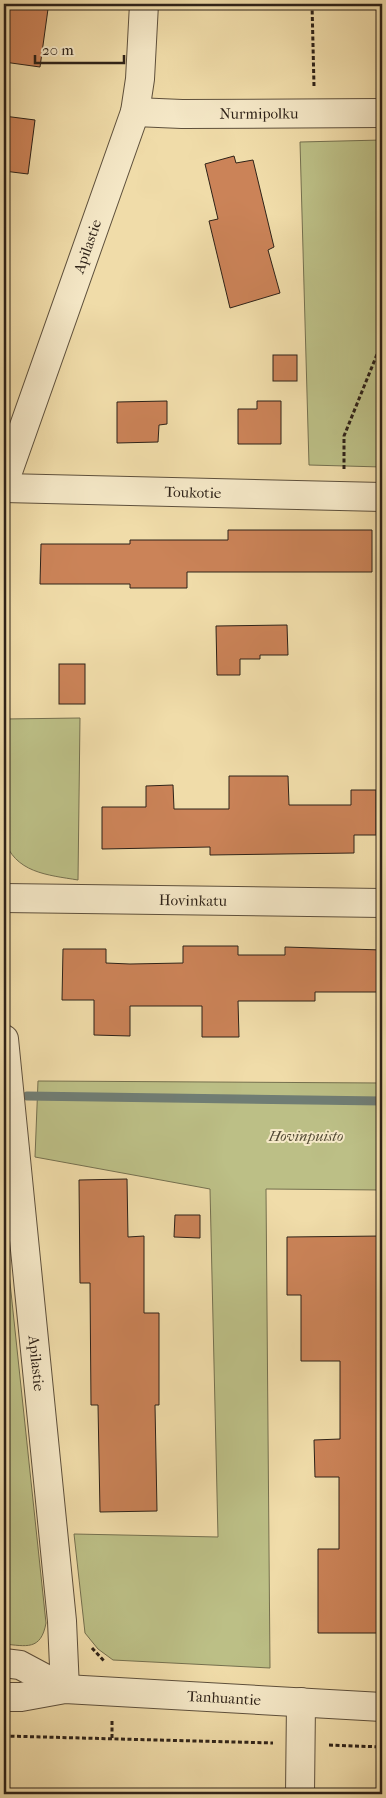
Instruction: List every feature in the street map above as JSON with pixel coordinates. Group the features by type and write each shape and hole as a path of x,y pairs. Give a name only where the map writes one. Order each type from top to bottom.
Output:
{"street":[{"name":"Apilastie","path":"4,483 135,112 140,79 144,4"},
{"name":"Nurmipolku","path":"135,112 382,113"},
{"name":"Toukotie","path":"4,488 382,496"},
{"name":"Hovinkatu","path":"4,898 382,903"},
{"name":"Apilastie","path":"4,1039 62,1621 66,1688"},
{"name":"Tanhuantie","path":"4,1663 20,1665 66,1688"},
{"name":"Tanhuantie","path":"4,1697 21,1697 66,1688 382,1707"},
{"path":"300,1794 301,1702"}],"path":[{"path":"312,4 314,113"},
{"path":"344,496 344,436 382,342"},
{"path":"112,1716 112,1738"},
{"path":"4,1736 276,1744"},
{"path":"324,1745 382,1747"}],"green space":[{"path":"382,140 382,467 309,465 300,142"},
{"path":"80,718 78,880 44,874 34,870 16,859 9,850 4,838 4,719"},
{"name":"Hovinpuisto","path":"38,1081 382,1083 382,1190 266,1189 270,1668 113,1660 98,1649 85,1633 74,1534 218,1537 210,1189 35,1157"},
{"path":"4,1226 46,1623 40,1638 31,1645 26,1646 4,1644"}],"building":[{"path":"4,4 48,9 40,67 4,62"},
{"path":"4,116 35,120 28,174 4,171"},
{"path":"234,156 236,163 253,160 274,247 268,250 280,293 230,308 209,221 218,219 205,164"},
{"path":"273,355 297,355 297,381 273,381"},
{"path":"167,401 167,424 159,425 158,442 117,443 117,402"},
{"path":"257,401 281,401 281,444 238,444 238,409 257,409"},
{"path":"228,530 372,530 372,572 187,572 187,588 130,588 130,584 40,584 41,544 130,544 130,540 228,540"},
{"path":"287,625 288,655 260,655 260,659 240,659 240,675 217,675 216,626"},
{"path":"59,664 85,664 85,704 59,704"},
{"path":"229,776 288,776 289,805 351,805 351,790 376,790 376,835 354,835 354,853 210,855 210,847 102,849 102,807 146,807 146,786 173,785 174,809 229,809"},
{"path":"183,946 238,946 238,955 285,955 285,947 382,950 382,992 315,992 315,1001 238,1001 239,1037 202,1037 202,1006 130,1006 130,1036 94,1035 94,1000 62,1000 63,949 106,949 106,963 183,963"},
{"path":"127,1179 128,1237 144,1236 144,1313 159,1313 159,1405 155,1405 157,1511 100,1512 98,1405 91,1405 90,1283 80,1283 79,1180"},
{"path":"175,1215 200,1215 200,1238 174,1237"},
{"path":"382,1236 382,1633 318,1633 318,1549 339,1549 339,1477 315,1477 314,1440 340,1439 340,1361 301,1361 301,1295 287,1295 287,1237"}],"waterway":[{"path":"27,1096 382,1101"}]}
